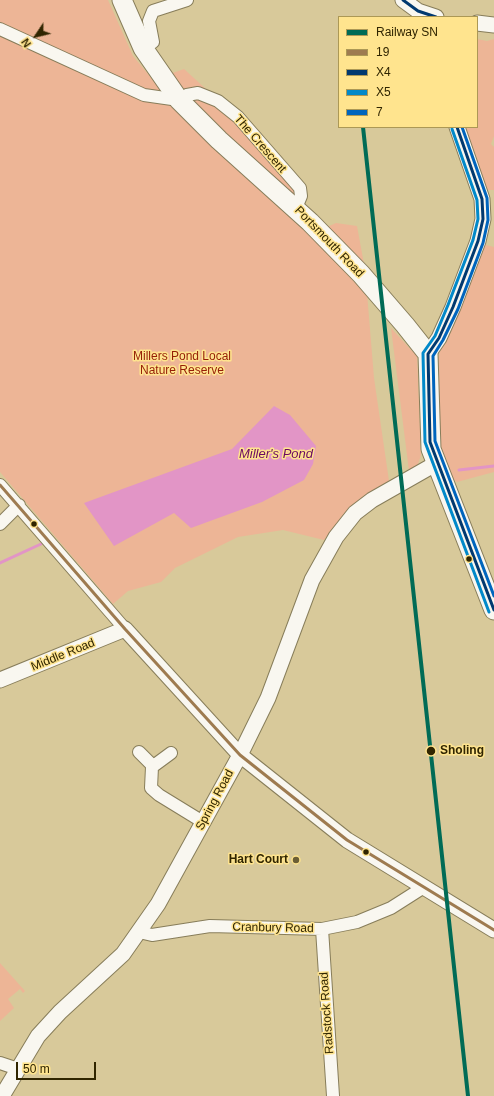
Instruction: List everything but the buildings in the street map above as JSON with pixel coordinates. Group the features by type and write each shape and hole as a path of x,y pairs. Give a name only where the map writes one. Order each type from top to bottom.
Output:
{"main road":[{"name":"Portsmouth Road","path":"122,0 143,48 178,100 219,140 296,208 361,274 428,354"},
{"path":"428,354 430,442 494,610"}],"street":[{"path":"143,48 153,42 149,21 153,11 187,0"},
{"path":"403,0 418,5 434,16"},
{"path":"478,23 494,25"},
{"path":"0,29 144,95 178,100"},
{"name":"The Crescent","path":"178,100 187,95 198,93 218,101 238,117 284,172 300,188 301,196 296,208"},
{"path":"428,354 439,338 478,241 484,219 482,199 457,128"},
{"name":"Spring Road","path":"2,1096 38,1036 123,954 140,932 158,904 240,755 268,698 312,580 336,537 355,513 367,504 437,463"},
{"path":"0,485 19,505 125,629 240,755 347,840 494,930"},
{"path":"0,524 19,505"},
{"name":"Middle Road","path":"0,680 125,629"},
{"path":"139,752 153,766"},
{"path":"171,753 153,766 150,781 154,791 203,822"},
{"path":"401,902 406,891 404,876"},
{"name":"Cranbury Road","path":"140,932 152,935 210,926 322,929 357,922 391,908 427,888"},
{"name":"Radstock Road","path":"322,929 333,1096"},
{"path":"0,1063 18,1069"}],"green space":[{"name":"Millers Pond Local Nature Reserve","path":"0,0 108,0 133,56 153,80 184,69 206,89 296,193 367,293 374,378 389,481 345,513 324,540 283,530 238,537 175,568 161,582 128,591 113,604 0,472"},
{"path":"478,39 487,41 494,39 494,136 491,144 494,147 494,190 483,190 463,128 478,128"},
{"path":"336,223 357,226 364,264 327,227"},
{"path":"482,244 494,247 494,472 457,482 445,473 436,438 433,366 438,358 447,329"},
{"path":"391,328 412,351 417,353 421,455 417,467 409,471"},
{"path":"0,963 25,991 23,993 20,989 8,999 14,1008 0,1021"}],"water":[{"name":"Miller's Pond","path":"274,406 290,415 316,446 313,464 304,480 262,502 191,528 174,513 114,546 84,503 232,449"}],"waterway":[{"path":"459,470 494,466"},
{"path":"0,563 41,544"}],"rail line":[{"name":"SN","path":"363,128 468,1096"}],"transit line":[{"name":"X4","path":"403,0 418,11 433,16"},
{"name":"X4","path":"457,128 482,199 483,219 478,241 453,307 439,338 428,354 430,442 494,610"},
{"name":"7","path":"462,128 487,198 488,220 483,243 458,309 443,340 433,356 435,441 494,596"},
{"name":"X5","path":"452,129 477,200 478,219 473,240 448,305 435,336 423,353 425,442 489,612"},
{"name":"19","path":"0,485 125,629 240,755 347,840 494,930"}],"place":[{"name":"Sholing","path":"431,751"},
{"name":"Hart Court","path":"296,860"}]}
